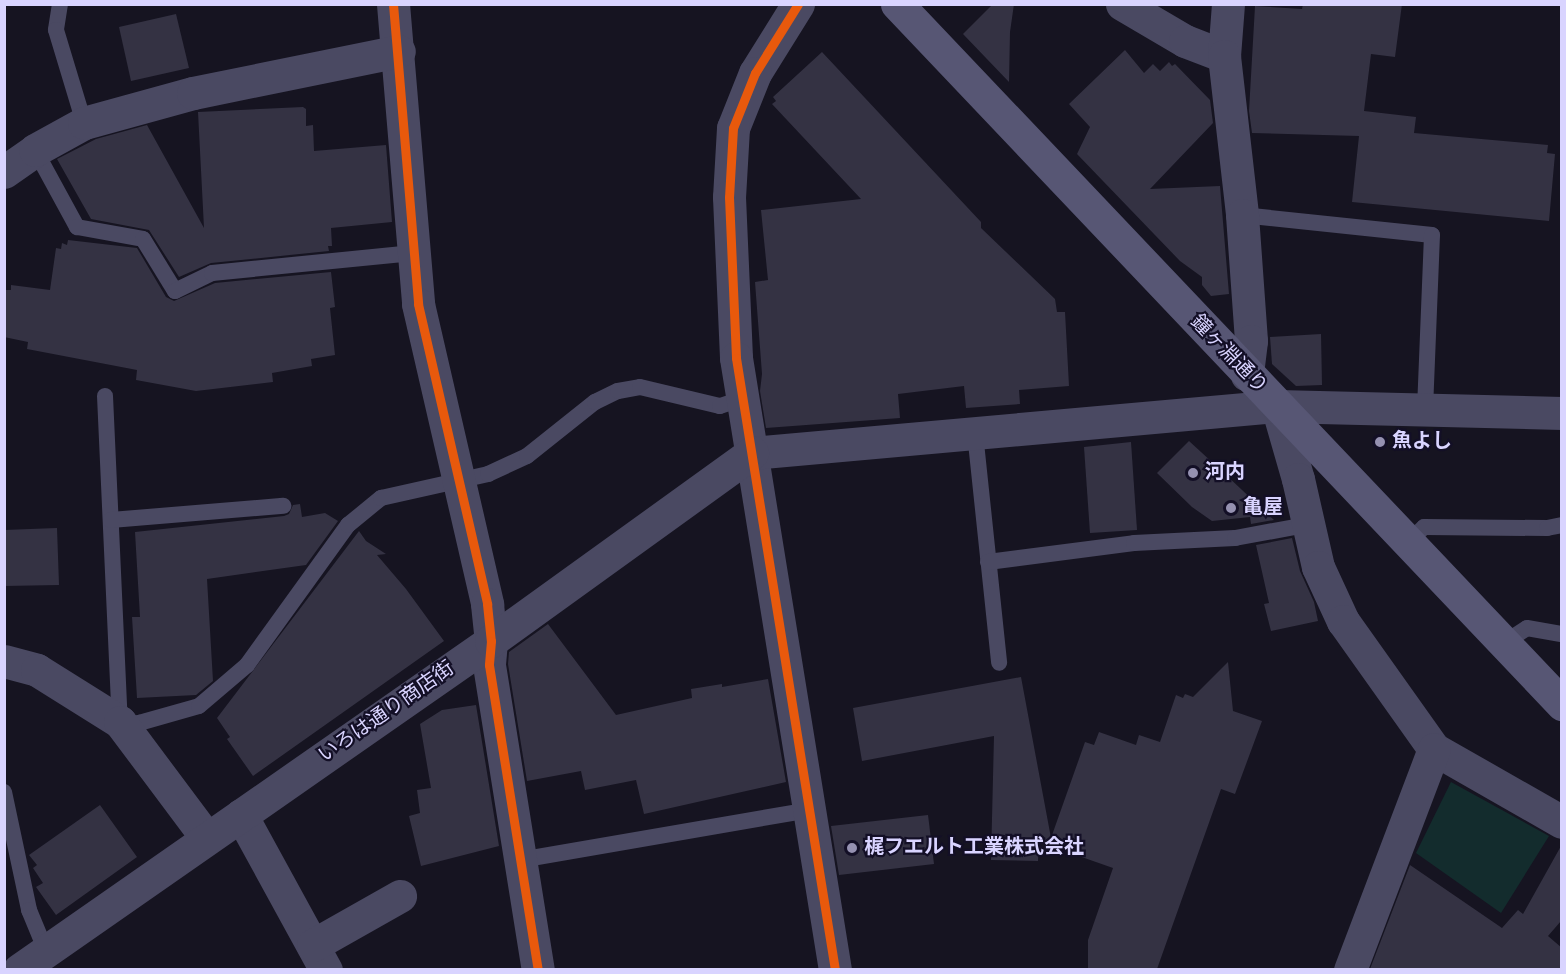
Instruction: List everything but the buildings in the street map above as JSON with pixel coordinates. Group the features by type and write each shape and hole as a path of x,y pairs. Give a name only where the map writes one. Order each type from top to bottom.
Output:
{"main road":[{"name":"鐘ヶ淵通り","path":"897,4 1562,704"}],"street":[{"path":"393,4 399,51 418,304 487,604 491,641 489,664 538,969"},
{"path":"798,4 755,73 733,128 729,197 736,358 835,969"},
{"path":"1122,4 1185,41 1224,56"},
{"path":"1228,4 1224,56 1242,215 1251,341 1247,375"},
{"path":"4,172 35,150 84,123 192,93 399,51"},
{"path":"752,453 1277,406 1562,413"},
{"path":"1277,406 1298,479 1306,525 1318,567 1343,621 1434,749 1562,822"},
{"name":"いろは通り商店街","path":"19,969 51,960 206,837 491,641 752,453"},
{"path":"4,661 37,670 124,727 206,837"},
{"path":"1350,969 1434,749"},
{"path":"241,815 319,957 400,896"}],"lane":[{"path":"60,4 56,30 84,123"},
{"path":"35,150 76,227 143,239 175,291 212,273 413,253"},
{"path":"1242,215 1432,235 1425,411"},
{"path":"105,396 124,727 199,706 247,664 348,525 381,498 457,479 488,474 527,456 595,402 618,391 640,387 720,406 742,399"},
{"path":"975,433 999,663"},
{"path":"111,520 283,506"},
{"path":"988,562 1134,543 1235,538 1306,525"},
{"path":"1408,542 1424,527 1547,528 1562,525"},
{"path":"1504,643 1527,628 1562,634"},
{"path":"4,792 29,910 51,960"},
{"path":"520,860 808,810"}],"green space":[{"path":"1451,782 1549,836 1501,913 1416,853"}],"cycle path":[{"path":"393,4 418,304 487,604 491,641 489,665 538,970"},
{"path":"798,4 755,73 733,128 729,197 736,358 835,970"}],"place":[{"name":"魚よし","path":"1380,442"},
{"name":"河内","path":"1193,473"},
{"name":"亀屋","path":"1231,508"},
{"name":"梶フエルト工業株式会社","path":"852,848"}]}
